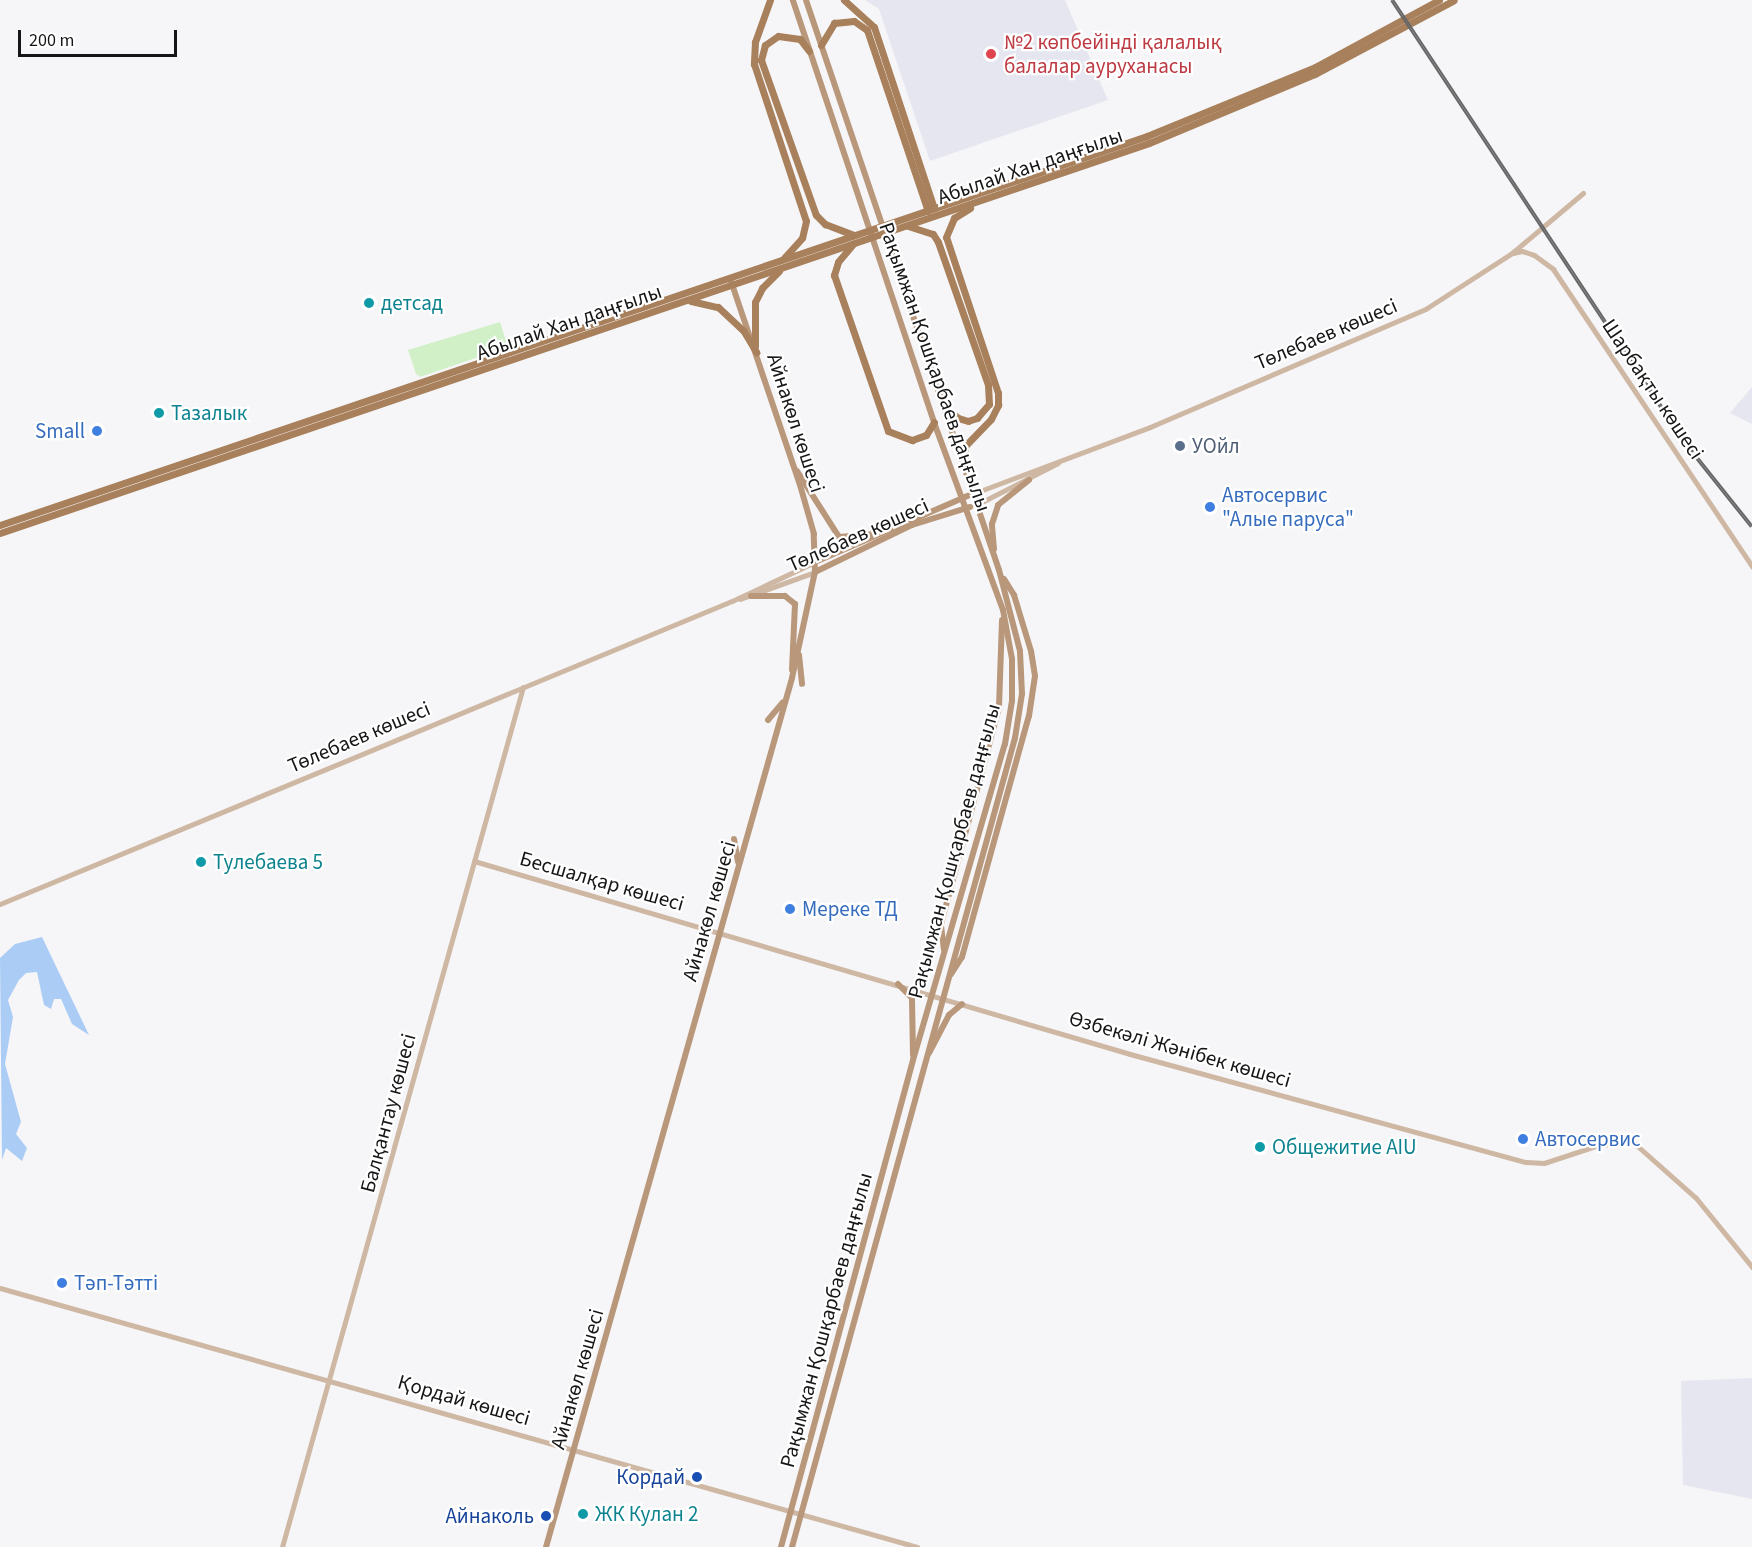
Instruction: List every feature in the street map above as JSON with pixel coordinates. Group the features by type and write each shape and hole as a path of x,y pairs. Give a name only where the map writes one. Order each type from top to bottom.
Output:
{"main road":[{"path":"756,352 753,328 755,302 762,288 802,238 806,221 754,64 755,42 770,0"},
{"name":"Рақымжан Қошқарбаев даңғылы","path":"781,1547 913,1060 1008,727 1012,659 1003,610 934,422 793,0"},
{"name":"Рақымжан Қошқарбаев даңғылы","path":"792,1547 941,997 1021,713 1020,651 999,570 806,0"},
{"path":"844,0 874,27 931,209"},
{"path":"1148,140 1315,67 1439,0"},
{"path":"1148,140 1315,74 1454,0"},
{"path":"821,45 834,23 854,21 867,30 931,209"},
{"path":"809,51 801,39 778,36 765,45 761,60 816,215 825,224 854,239 838,262 834,275 888,431 912,440 926,435 934,422"},
{"name":"Абылай Хан даңғылы","path":"854,239 978,202 1148,140"},
{"name":"Абылай Хан даңғылы","path":"0,525 731,281 854,239 931,209 1148,140"},
{"path":"964,468 965,446 991,419 998,405 998,393 946,237 954,218 978,202"},
{"path":"897,228 918,227 938,242 988,385 989,404 977,418 968,421 958,418 943,406"},
{"name":"Абылай Хан даңғылы","path":"0,533 681,302 731,281"},
{"name":"Айнакөл көшесі","path":"546,1547 792,678 815,572 814,534 731,281"},
{"path":"681,302 704,301 718,307 742,330 756,352"},
{"path":"793,467 839,537 857,538 899,526"},
{"path":"994,555 992,524 998,505 1029,480"},
{"name":"Төлебаев көшесі","path":"815,562 972,494"},
{"name":"Төлебаев көшесі","path":"815,572 912,525 976,505"},
{"path":"947,979 962,957 1016,774 1035,676 1014,595 999,570"},
{"path":"751,596 785,596 795,604 792,678"},
{"path":"945,954 941,924 999,707 1003,610"},
{"path":"799,652 802,684"},
{"path":"768,720 786,699"},
{"path":"734,839 739,866"},
{"path":"898,984 912,998 913,1060"},
{"path":"924,1061 949,1015 962,1004"}],"street":[{"name":"Төлебаев көшесі","path":"972,494 1059,462 1320,357 1417,312 1512,253 1583,193"},
{"name":"Шарбақты көшесі","path":"1512,253 1522,251 1534,255 1553,269 1752,566"},
{"name":"Төлебаев көшесі","path":"976,505 1029,480 1059,462"},
{"name":"Төлебаев көшесі","path":"0,904 732,601 815,562"},
{"name":"Төлебаев көшесі","path":"732,601 815,572"},
{"name":"Балқантау көшесі","path":"282,1547 523,687"},
{"name":"Бесшалқар көшесі","path":"474,861 720,933"},
{"name":"Өзбекәлі Жәнібек көшесі","path":"720,933 1130,1054 1526,1162 1544,1163 1599,1145 1634,1143 1696,1198 1752,1267"},
{"name":"Қордай көшесі","path":"0,1288 917,1547"}],"shaded area":[{"name":"№2 көпбейінді қалалық балалар ауруханасы","path":"865,0 1065,0 1108,100 930,161 879,9"},
{"path":"1752,387 1752,424 1730,413"},
{"path":"1752,1378 1752,1499 1683,1485 1681,1381"}],"green space":[{"path":"500,322 508,347 420,377 416,374 408,350"}],"water":[{"path":"42,937 89,1035 72,1024 61,999 54,999 51,1009 44,1005 37,972 26,973 19,980 8,1000 13,1017 5,1064 21,1122 16,1134 27,1148 22,1161 6,1148 2,1160 0,958 15,944"}],"railway":[{"path":"1392,0 1685,443 1752,527"}],"place":[{"name":"№2 көпбейінді қалалық балалар ауруханасы","path":"991,54"},
{"name":"детсад","path":"369,303"},
{"name":"Тазалык","path":"159,413"},
{"name":"Small","path":"97,431"},
{"name":"УОйл","path":"1180,446"},
{"name":"Автосервис \"Алые паруса\"","path":"1210,507"},
{"name":"Тулебаева 5","path":"201,862"},
{"name":"Мереке ТД","path":"790,909"},
{"name":"Автосервис","path":"1523,1139"},
{"name":"Общежитие AIU","path":"1260,1147"},
{"name":"Тәп-Тәтті","path":"62,1283"},
{"name":"Кордай","path":"697,1477"},
{"name":"ЖК Кулан 2","path":"583,1514"},
{"name":"Айнаколь","path":"546,1516"}]}
